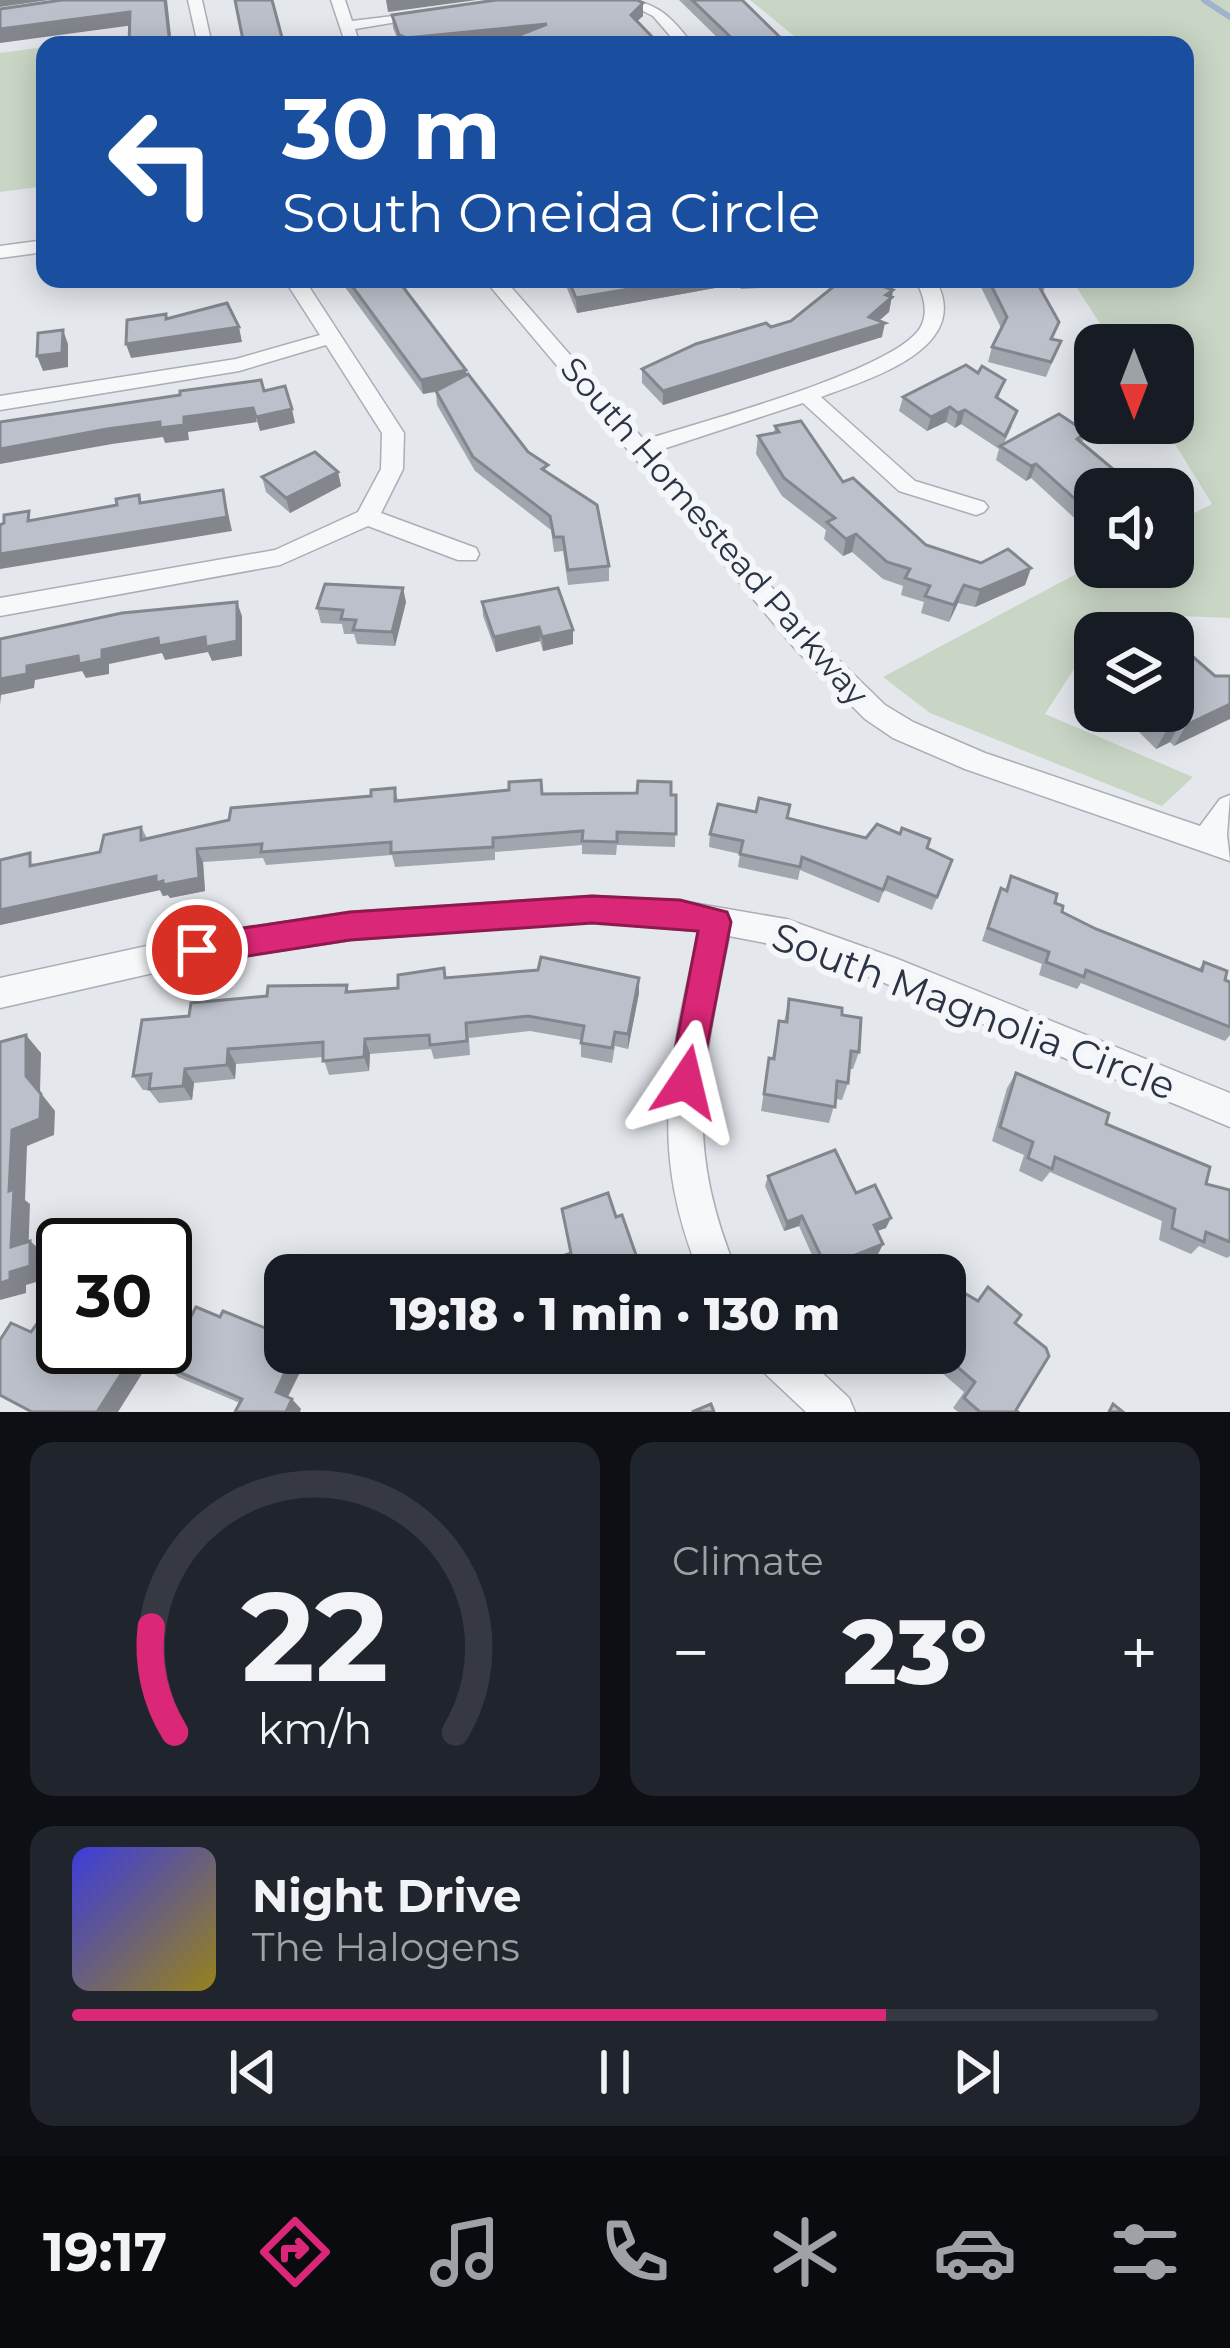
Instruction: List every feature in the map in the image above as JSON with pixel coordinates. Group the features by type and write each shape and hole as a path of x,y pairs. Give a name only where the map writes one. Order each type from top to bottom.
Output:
{"street":[{"path":"195,0 203,36"},
{"path":"338,0 350,36"},
{"path":"628,0 658,14 678,36"},
{"path":"347,26 435,15"},
{"path":"0,252 36,247"},
{"path":"0,607 280,557 367,518 392,469 393,433 300,288"},
{"name":"South Homestead Parkway","path":"502,288 806,644 875,712 903,730 975,761 1218,844"},
{"path":"640,448 805,394 888,360 921,340 934,319 936,303 929,288"},
{"path":"0,403 239,365 333,337"},
{"path":"805,394 907,486 976,507"},
{"path":"367,518 467,554"},
{"path":"1218,844 1230,807"},
{"name":"South Magnolia Circle","path":"0,993 263,937 350,926 592,909 680,914 786,933 1230,1110"},
{"path":"708,1254 686,1190 680,1120 716,922"},
{"path":"794,1374 835,1412"}],"green space":[{"path":"750,0 1230,0 1230,618 1194,616 1194,612 1074,612 1074,669 1045,714 1074,726 1074,732 1087,732 1193,777 1162,806 930,713 883,677 1074,575 1074,588 1194,588 1194,513 1212,504 1175,444 1194,444 1194,324 1100,324 1077,288 1194,288 1194,36 794,36"},
{"path":"36,48 36,187 0,192 0,53"}],"building":[{"path":"62,0 165,0 169,36 129,36 130,12 0,29 0,9"},
{"path":"235,0 272,0 282,36 242,36"},
{"path":"496,0 637,0 643,3 631,15 651,36 517,36 547,24 401,36 392,15"},
{"path":"692,0 742,0 779,36 730,36"},
{"path":"354,288 404,288 466,370 421,380"},
{"path":"572,288 635,288 576,298"},
{"path":"832,288 893,290 886,295 892,297 869,317 885,323 663,391 642,369 696,344 766,323 771,327 791,321"},
{"path":"992,288 1040,288 1059,322 1051,339 1061,341 1051,362 992,347 1007,317"},
{"path":"227,303 239,327 126,344 127,320 166,314 166,319"},
{"path":"63,330 62,353 37,356 38,333"},
{"path":"966,365 978,373 982,366 1005,380 996,397 1017,411 1005,436 965,410 958,413 950,407 931,417 903,397"},
{"path":"468,374 528,452 548,465 542,469 597,505 609,566 568,570 563,537 554,537 550,516 473,457 436,391"},
{"path":"261,380 264,391 285,386 292,409 256,417 253,408 184,417 184,425 160,428 160,422 0,449 0,422"},
{"path":"1059,414 1074,424 1074,444 1083,444 1112,468 1074,468 1074,498 1036,464 1031,466 1000,446"},
{"path":"801,421 843,482 853,478 926,545 981,563 1008,549 1031,568 980,590 964,585 954,605 925,596 930,586 905,578 910,569 887,562 856,534 846,539 827,522 835,518 784,478 758,436 779,432 775,426"},
{"path":"315,452 338,472 286,498 262,477"},
{"path":"223,490 227,517 0,554 4,515 29,511 28,521 117,505 116,499 139,495 140,503"},
{"path":"325,584 403,588 392,632 353,630 356,620 341,619 343,610 317,608"},
{"path":"558,588 573,630 542,637 539,627 494,637 482,602"},
{"path":"237,602 237,641 206,647 205,637 159,646 158,638 102,650 102,659 79,664 78,656 27,666 27,674 0,679 0,639 122,613"},
{"path":"1194,658 1215,676 1230,676 1230,704 1194,721"},
{"path":"541,780 542,794 637,793 638,781 671,782 671,795 676,795 676,834 617,832 617,842 582,841 583,831 493,838 493,847 391,853 391,842 261,852 262,844 197,849 199,878 163,885 163,881 156,883 156,876 0,910 0,860 30,853 30,866 100,852 104,835 141,827 141,840 229,820 231,808 371,796 371,790 395,788 395,801 509,790 509,782"},
{"path":"759,798 790,805 787,818 866,838 877,824 930,839 927,848 952,860 937,897 888,877 883,890 802,857 800,867 740,854 743,841 710,834 718,804 756,812"},
{"path":"1011,876 1057,894 1055,903 1063,906 1062,912 1096,929 1202,971 1204,962 1227,971 1230,1027 1086,970 1084,977 1046,962 1049,952 988,928 1001,888 1007,891"},
{"path":"541,957 639,978 628,1034 615,1032 612,1048 581,1043 584,1026 528,1016 466,1023 467,1041 430,1045 429,1035 365,1039 364,1057 323,1061 323,1042 228,1049 227,1065 185,1069 183,1086 149,1089 151,1074 133,1076 142,1020 189,1016 191,1003 267,996 268,986 347,985 346,992 398,988 398,975 444,968 445,978 538,970"},
{"path":"789,999 842,1008 842,1015 861,1018 859,1052 851,1051 848,1083 837,1081 835,1107 764,1094 769,1058 774,1059 779,1021 787,1022"},
{"path":"26,1035 26,1076 41,1094 40,1119 12,1130 9,1191 14,1189 11,1247 30,1241 30,1266 10,1272 10,1280 0,1283 0,1042"},
{"path":"1016,1073 1109,1113 1106,1124 1210,1167 1206,1184 1230,1190 1230,1242 1206,1232 1204,1242 1172,1228 1175,1209 1055,1157 1052,1169 1028,1158 1033,1142 1000,1127"},
{"path":"835,1150 856,1193 875,1185 891,1218 874,1225 883,1244 858,1254 820,1254 802,1216 787,1222 768,1176"},
{"path":"608,1193 616,1217 622,1215 636,1254 568,1254 562,1209"},
{"path":"988,1287 1021,1315 1015,1323 1046,1348 1049,1356 1018,1412 980,1412 964,1398 975,1382 966,1374 966,1294 978,1301"},
{"path":"196,1307 220,1317 223,1311 264,1328 264,1374 284,1374 276,1392 292,1399 286,1412 235,1412 242,1399 184,1374 192,1374"},
{"path":"11,1323 31,1332 36,1325 36,1374 121,1374 97,1412 32,1412 0,1395 0,1340"}],"waterway":[{"path":"1204,0 1230,17"}],"route":[{"path":"197,950 350,926 592,909 680,914 716,922 686,1082"}]}
